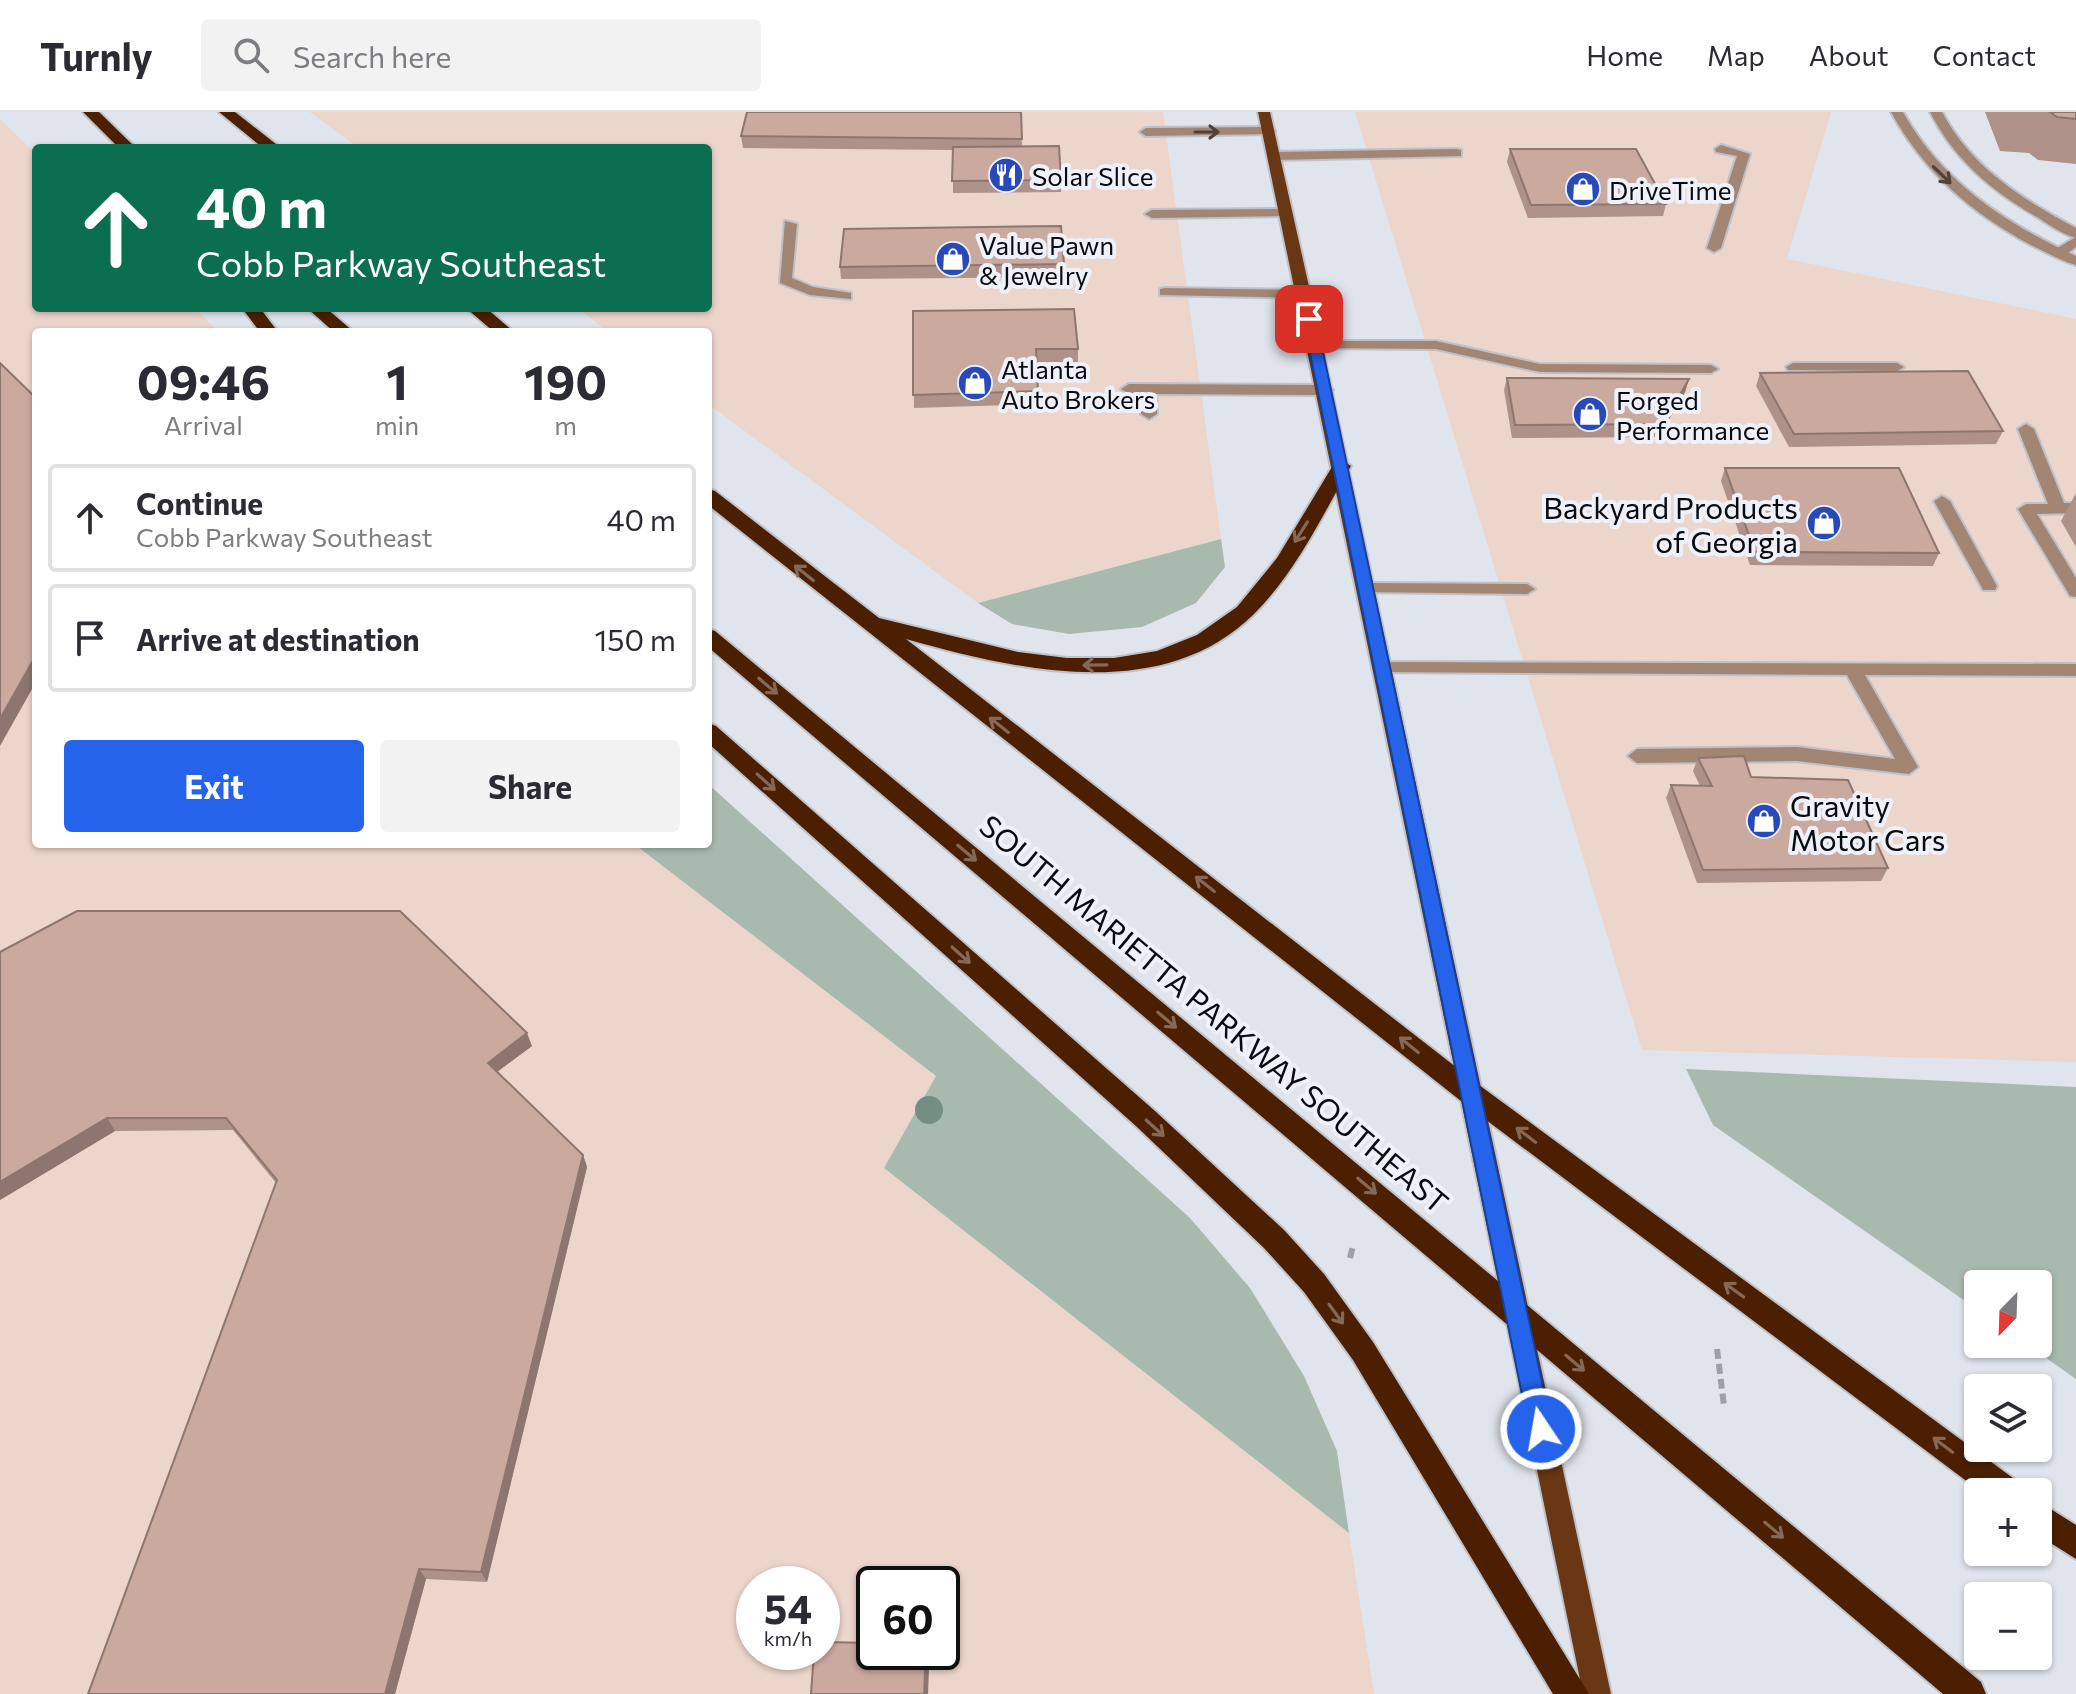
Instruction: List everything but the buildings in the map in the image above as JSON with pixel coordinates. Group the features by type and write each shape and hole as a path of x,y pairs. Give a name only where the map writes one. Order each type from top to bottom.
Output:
{"highway":[{"path":"90,112 124,144"},
{"path":"226,112 268,144"},
{"path":"321,312 340,328"},
{"path":"480,312 500,328"},
{"path":"865,621 993,655 1046,664 1126,664 1170,655 1210,637 1244,612 1269,583 1342,466"},
{"path":"712,498 1470,1093 1987,1478"},
{"name":"SOUTH MARIETTA PARKWAY SOUTHEAST","path":"712,639 1969,1694"},
{"path":"712,735 1156,1128 1274,1239 1314,1283 1363,1351 1572,1694"},
{"path":"2052,1526 2076,1544"}],"main road":[{"path":"1264,112 1342,466 1597,1694"}],"street":[{"path":"1897,112 1917,147 1942,175 1993,215 2076,261"},
{"path":"1936,112 1949,135 1981,172 2009,195 2076,234"},
{"path":"1146,132 1269,131"},
{"path":"1714,248 1744,154 1721,149"},
{"path":"1274,156 1456,153"},
{"path":"1152,214 1286,213"},
{"path":"790,224 785,280 810,291 846,296"},
{"path":"2059,253 2076,241"},
{"path":"1165,292 1304,294"},
{"path":"1315,345 1436,345 1540,368 1711,369"},
{"path":"1793,367 1897,367"},
{"path":"1129,389 1325,390"},
{"path":"1148,389 1149,414"},
{"path":"2026,429 2067,508 2026,509 2076,592"},
{"path":"1942,501 1989,586"},
{"path":"1367,588 1527,589"},
{"path":"1383,668 2076,670"},
{"path":"1637,756 1797,754 1909,767 1853,670"}],"path":[{"path":"1717,1349 1724,1406"}],"shaded area":[{"path":"310,112 1163,112 1221,539 978,603 712,407 712,328 604,328 582,312 712,312 712,144 354,144"},
{"path":"1355,112 1831,112 1787,259 2076,319 2076,1062 1642,1050"},
{"path":"0,119 32,150 32,312 198,312 215,328 32,328 32,848 639,848 936,1076 885,1169 1349,1533 1374,1694 0,1694"}],"green space":[{"path":"1221,539 1225,567 1196,603 1142,627 1069,634 1012,624 978,603"},
{"path":"712,788 1190,1218 1250,1288 1304,1376 1337,1451 1349,1533 884,1168 936,1076 639,848 712,848"},
{"path":"1686,1069 2076,1087 2076,1379 2046,1358 2052,1358 2052,1270 1964,1270 1964,1300 1713,1125"}],"place":[{"name":"Solar Slice","path":"1006,175"},
{"name":"DriveTime","path":"1583,189"},
{"name":"Value Pawn & Jewelry","path":"953,259"},
{"name":"Atlanta Auto Brokers","path":"975,383"},
{"name":"Forged Performance","path":"1590,414"},
{"name":"Backyard Products of Georgia","path":"1824,523"},
{"name":"Gravity Motor Cars","path":"1764,821"}],"route":[{"path":"1309,319 1541,1429"}]}
